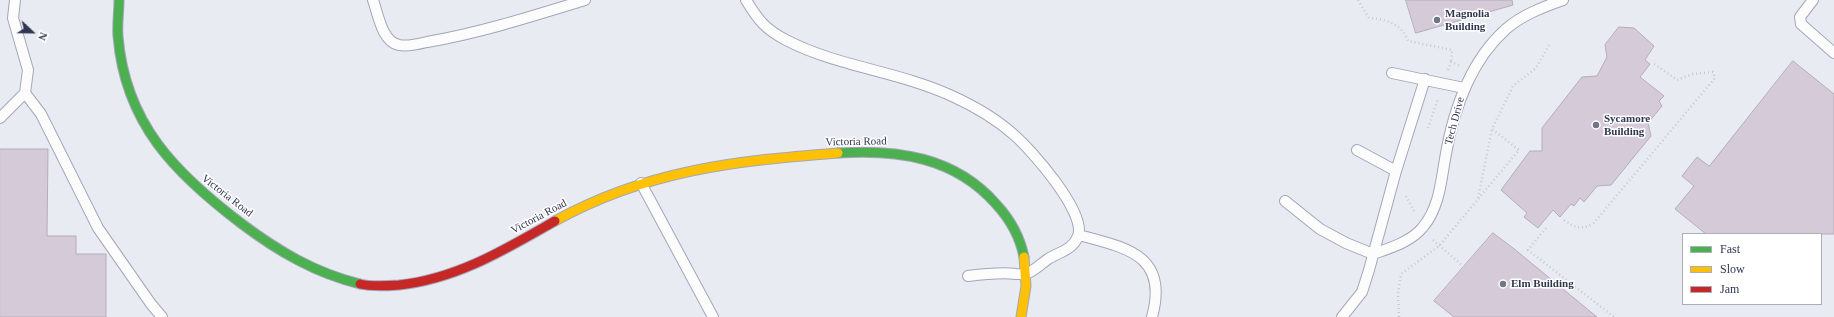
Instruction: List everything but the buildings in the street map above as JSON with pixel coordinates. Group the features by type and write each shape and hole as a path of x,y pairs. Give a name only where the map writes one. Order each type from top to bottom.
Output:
{"street":[{"name":"Victoria Road","path":"119,0 118,40 124,72 132,100 144,125 171,163 202,193 279,250 315,269 343,279 383,286 428,282 480,263 604,197 641,183 725,163 788,156 885,152 917,158 944,166 977,184 1000,207 1015,230 1024,252 1027,274 1026,298 1021,317"}],"lane":[{"path":"0,118 25,93 28,70 13,18 15,0"},
{"path":"373,0 385,33 391,41 399,46 439,40 483,30 585,0"},
{"path":"746,0 756,18 767,30 813,53 916,81 985,112 1013,134 1046,169 1076,214 1079,226 1079,235 1074,245 1067,250 1049,258 1027,274 1001,272 968,276"},
{"name":"Tech Drive","path":"1373,254 1409,239 1423,228 1432,214 1442,179 1451,127 1464,88 1483,57 1506,29 1539,9 1563,0"},
{"path":"1812,0 1800,17 1801,24 1808,32 1834,54"},
{"path":"1392,73 1464,88"},
{"path":"1342,317 1362,292 1396,171 1425,79"},
{"path":"25,93 41,114 98,228 151,304 162,317"},
{"path":"1357,150 1396,171"},
{"path":"641,183 713,317"},
{"path":"1285,201 1320,229 1346,243 1373,254"},
{"path":"1079,235 1125,248 1142,258 1156,281 1157,291 1152,317"}],"path":[{"path":"1358,0 1369,18 1384,19 1391,22 1405,32 1408,41 1452,50 1451,62"},
{"path":"1478,199 1492,130 1513,86 1536,68 1549,45"},
{"path":"1564,220 1575,228 1581,229 1593,224 1715,78 1713,72 1693,74 1677,80 1653,63"},
{"path":"1399,317 1398,294 1401,274 1439,246 1519,150 1492,130"},
{"path":"1546,228 1528,250 1614,317"}],"traffic: fast":[{"path":"119,0 118,36 123,67 131,95 143,121 158,144 176,166 218,205 242,224 283,252 328,274 360,284"},
{"path":"838,153 860,152 903,155 924,159 944,166 962,176 980,188 1006,216 1017,235 1024,257"}],"traffic: slow":[{"path":"555,221 589,204 624,190 658,179 727,165 838,153"},
{"path":"1021,317 1026,286 1024,257"}],"traffic: jam":[{"path":"360,284 374,286 399,285 420,282 441,276 499,252 555,221"}],"place":[{"name":"Magnolia Building","path":"1437,20"},
{"name":"Sycamore Building","path":"1596,125"},
{"name":"Elm Building","path":"1503,284"}]}
